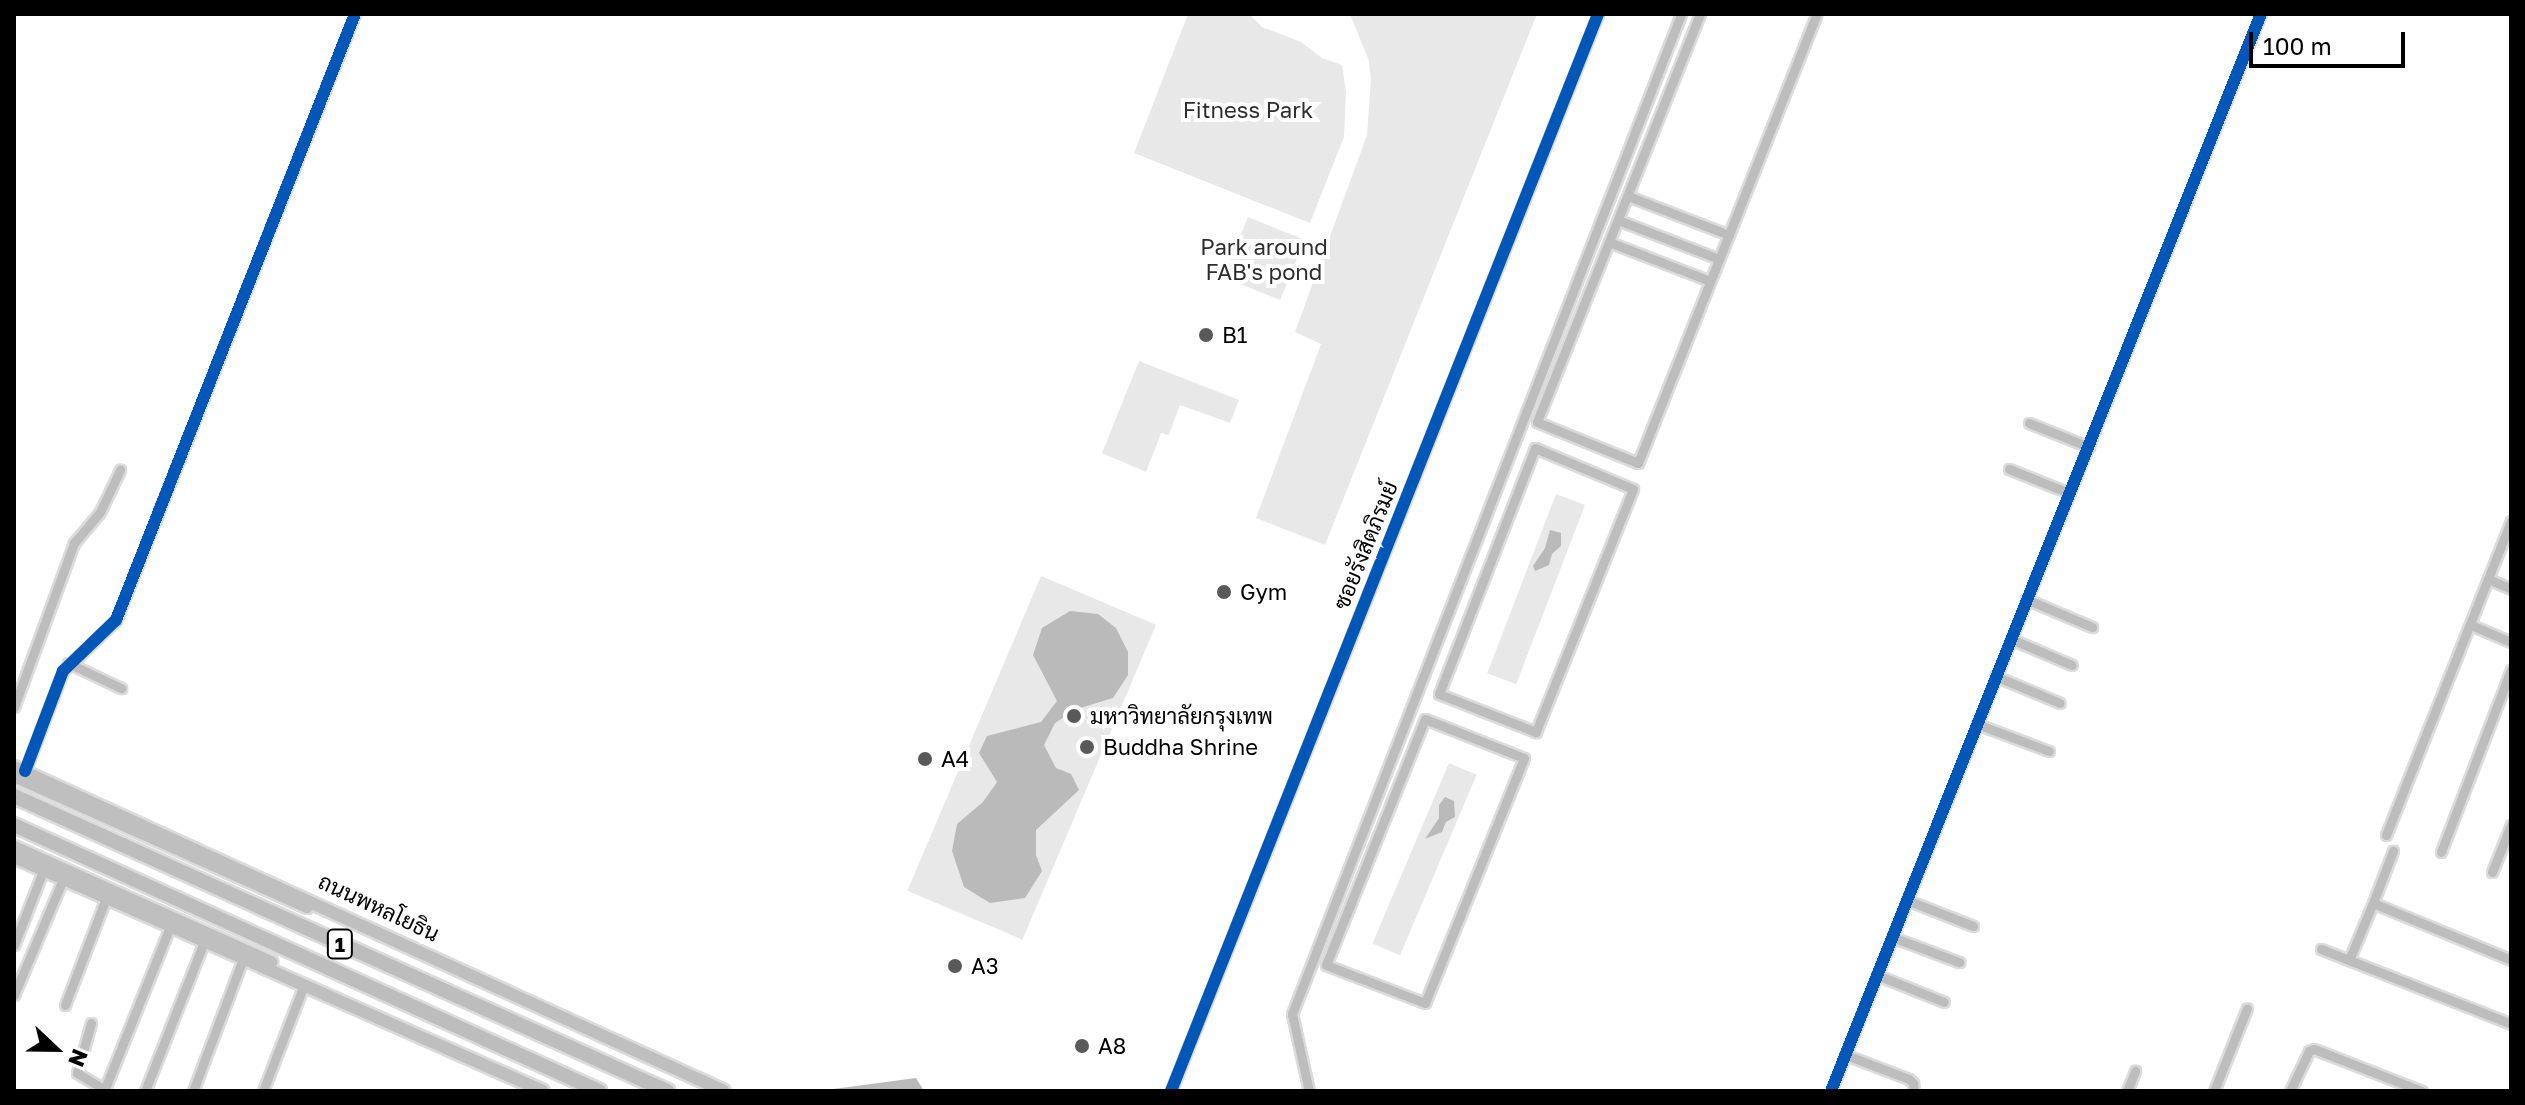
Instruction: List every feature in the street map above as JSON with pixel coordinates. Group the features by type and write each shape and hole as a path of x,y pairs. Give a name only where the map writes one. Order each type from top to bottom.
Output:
{"highway":[{"name":"1","path":"14,796 667,1091"},
{"name":"1","path":"14,825 599,1091"}],"main road":[{"path":"18,771 178,852 468,977 481,978"},
{"name":"ถนนพหลโยธิน","path":"18,771 481,978 724,1091"},
{"path":"14,847 430,1035 442,1046"},
{"name":"1","path":"14,857 543,1091"}],"street":[{"path":"18,771 68,663 116,620 355,14"},
{"name":"ซอยรังสิตภิรมย์","path":"1171,1091 1598,14"},
{"path":"1309,1091 1292,1014 1359,835 1681,14"},
{"path":"1700,14 1537,422 1638,463 1817,14"},
{"path":"1831,1091 2261,14"},
{"path":"1628,196 1729,235"},
{"path":"1618,220 1719,259"},
{"path":"1609,242 1710,281"},
{"path":"1582,264 1598,270"},
{"path":"2029,423 2089,447"},
{"path":"1535,448 1633,489 1536,732 1439,694 1485,574 1535,448"},
{"path":"2009,469 2069,493"},
{"path":"14,707 74,543 100,512 120,470"},
{"path":"2386,835 2511,521"},
{"path":"1465,566 1485,574"},
{"path":"2488,579 2511,589"},
{"path":"2026,599 2092,627"},
{"path":"2471,625 2511,642"},
{"path":"2011,639 2072,665"},
{"path":"68,663 121,688"},
{"path":"2441,852 2511,670"},
{"path":"1995,676 2060,703"},
{"path":"1425,719 1524,758 1425,1003 1326,965 1375,841 1425,719"},
{"path":"1977,724 2049,751"},
{"path":"2492,872 2511,825"},
{"path":"1359,835 1375,841"},
{"path":"2349,960 2393,851"},
{"path":"14,945 43,871"},
{"path":"14,995 63,879"},
{"path":"65,1005 106,898"},
{"path":"1907,900 1973,926"},
{"path":"2373,903 2511,960"},
{"path":"91,1023 77,1073 80,1078 104,1090 170,927"},
{"path":"1892,937 1959,962"},
{"path":"145,1091 204,942"},
{"path":"2321,949 2511,1024"},
{"path":"193,1091 243,959"},
{"path":"1877,975 1944,1002"},
{"path":"263,1091 304,985"},
{"path":"2214,1091 2247,1008"},
{"path":"2290,1091 2309,1051 2314,1049 2422,1091"},
{"path":"1846,1055 1909,1079 1914,1091"},
{"path":"2127,1091 2135,1071"}],"green space":[{"name":"Fitness Park","path":"1188,14 1249,14 1262,27 1301,42 1322,58 1342,65 1346,92 1344,137 1310,223 1134,153"},
{"path":"1350,14 1537,14 1325,545 1256,518 1321,344 1295,332 1367,135 1371,80 1369,61"},
{"name":"Park around FAB's pond","path":"1248,217 1305,240 1280,300 1224,277"},
{"path":"1139,361 1239,400 1230,423 1180,405 1169,435 1161,433 1146,472 1102,453"},
{"path":"1556,494 1585,505 1516,684 1487,673"},
{"path":"1041,576 1156,625 1022,940 907,891"},
{"path":"1449,763 1477,775 1400,955 1372,943"}],"shaded area":[{"path":"1550,530 1561,533 1561,546 1552,554 1549,565 1535,571 1533,566 1545,548"},
{"path":"1070,611 1098,614 1116,628 1128,652 1128,675 1113,698 1077,709 1055,723 1044,745 1056,768 1071,774 1079,790 1036,830 1036,855 1042,871 1025,898 990,903 964,887 952,851 957,824 983,802 997,782 979,753 987,736 1041,722 1057,701 1033,655 1042,628"},
{"path":"1445,797 1454,801 1455,817 1446,822 1442,832 1425,839 1439,818 1439,805"},
{"path":"916,1078 924,1091 818,1091"}],"cycle path":[{"path":"25,771 63,671 116,620 355,14"},
{"path":"1171,1091 1598,14"},
{"path":"1831,1091 2261,14"}],"place":[{"name":"B1","path":"1206,335"},
{"name":"Gym","path":"1224,592"},
{"name":"มหาวิทยาลัยกรุงเทพ","path":"1074,716"},
{"name":"Buddha Shrine","path":"1087,747"},
{"name":"A4","path":"925,759"},
{"name":"A3","path":"955,966"},
{"name":"A8","path":"1082,1046"}]}
